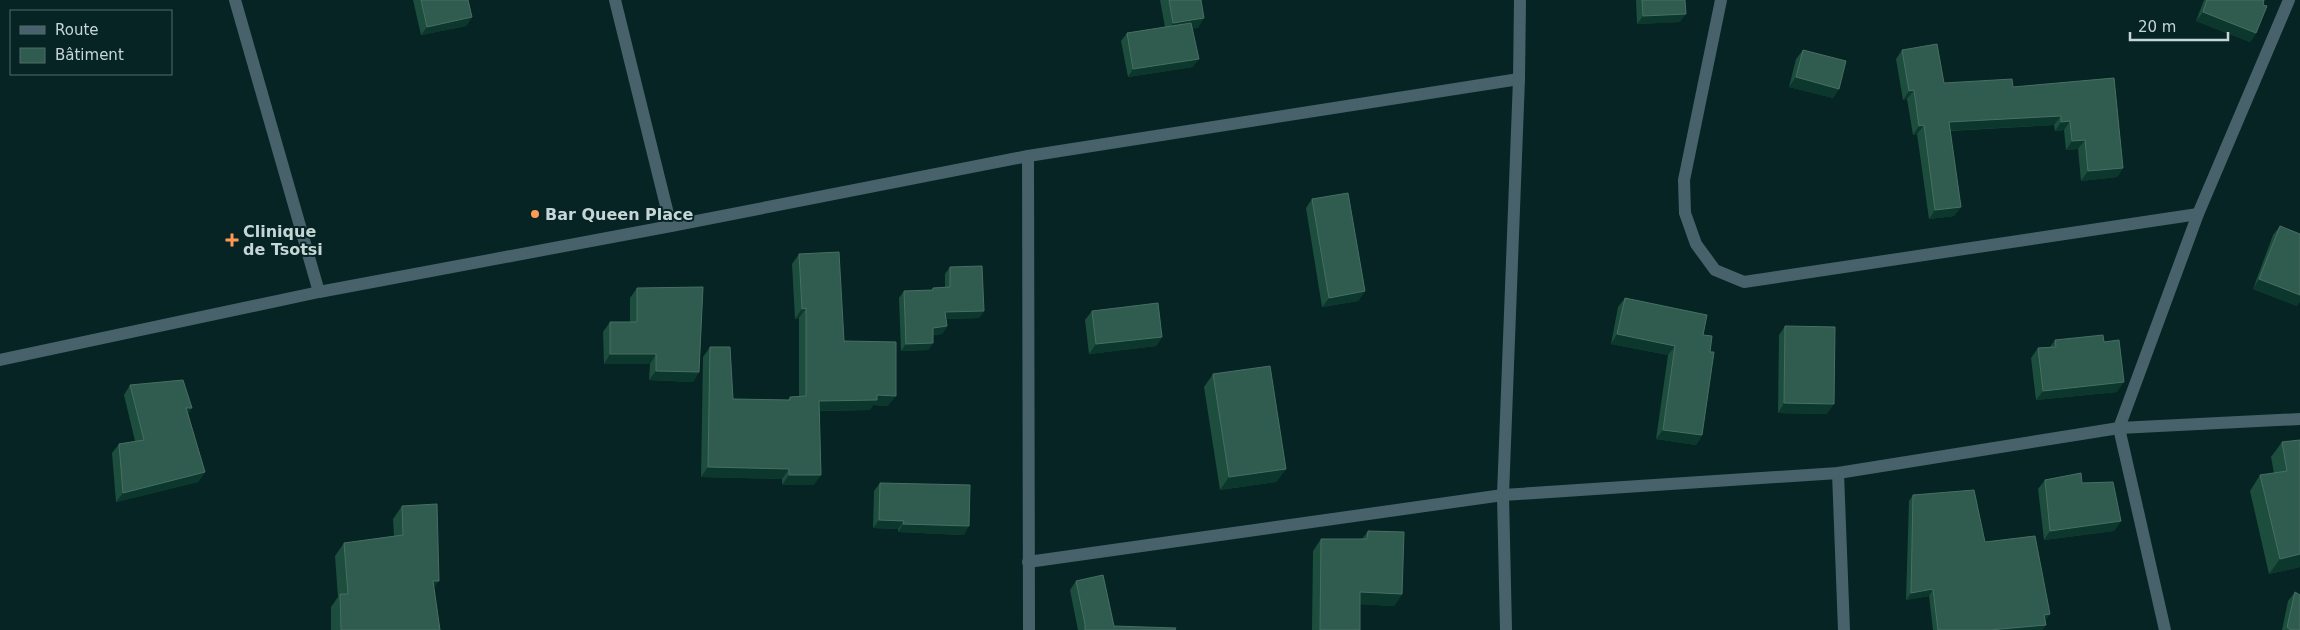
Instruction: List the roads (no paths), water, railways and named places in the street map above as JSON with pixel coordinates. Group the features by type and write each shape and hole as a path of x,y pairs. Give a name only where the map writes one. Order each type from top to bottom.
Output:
{"street":[{"path":"235,0 319,292"},
{"path":"615,0 671,226"},
{"path":"1506,630 1503,495 1519,79 1520,0"},
{"path":"1720,0 1684,180 1685,213 1696,244 1715,270 1744,282 2198,214"},
{"path":"2165,630 2119,428 2198,214 2289,0"},
{"path":"0,360 319,292 1028,156 1519,79"},
{"path":"1028,156 1028,562 1030,630"},
{"path":"1028,562 1503,495 1838,473 2119,428 2300,419"},
{"path":"1838,473 1844,630"}],"place":[{"name":"Bar Queen Place","path":"535,214"},
{"name":"Clinique de Tsotsi","path":"232,240"}]}
